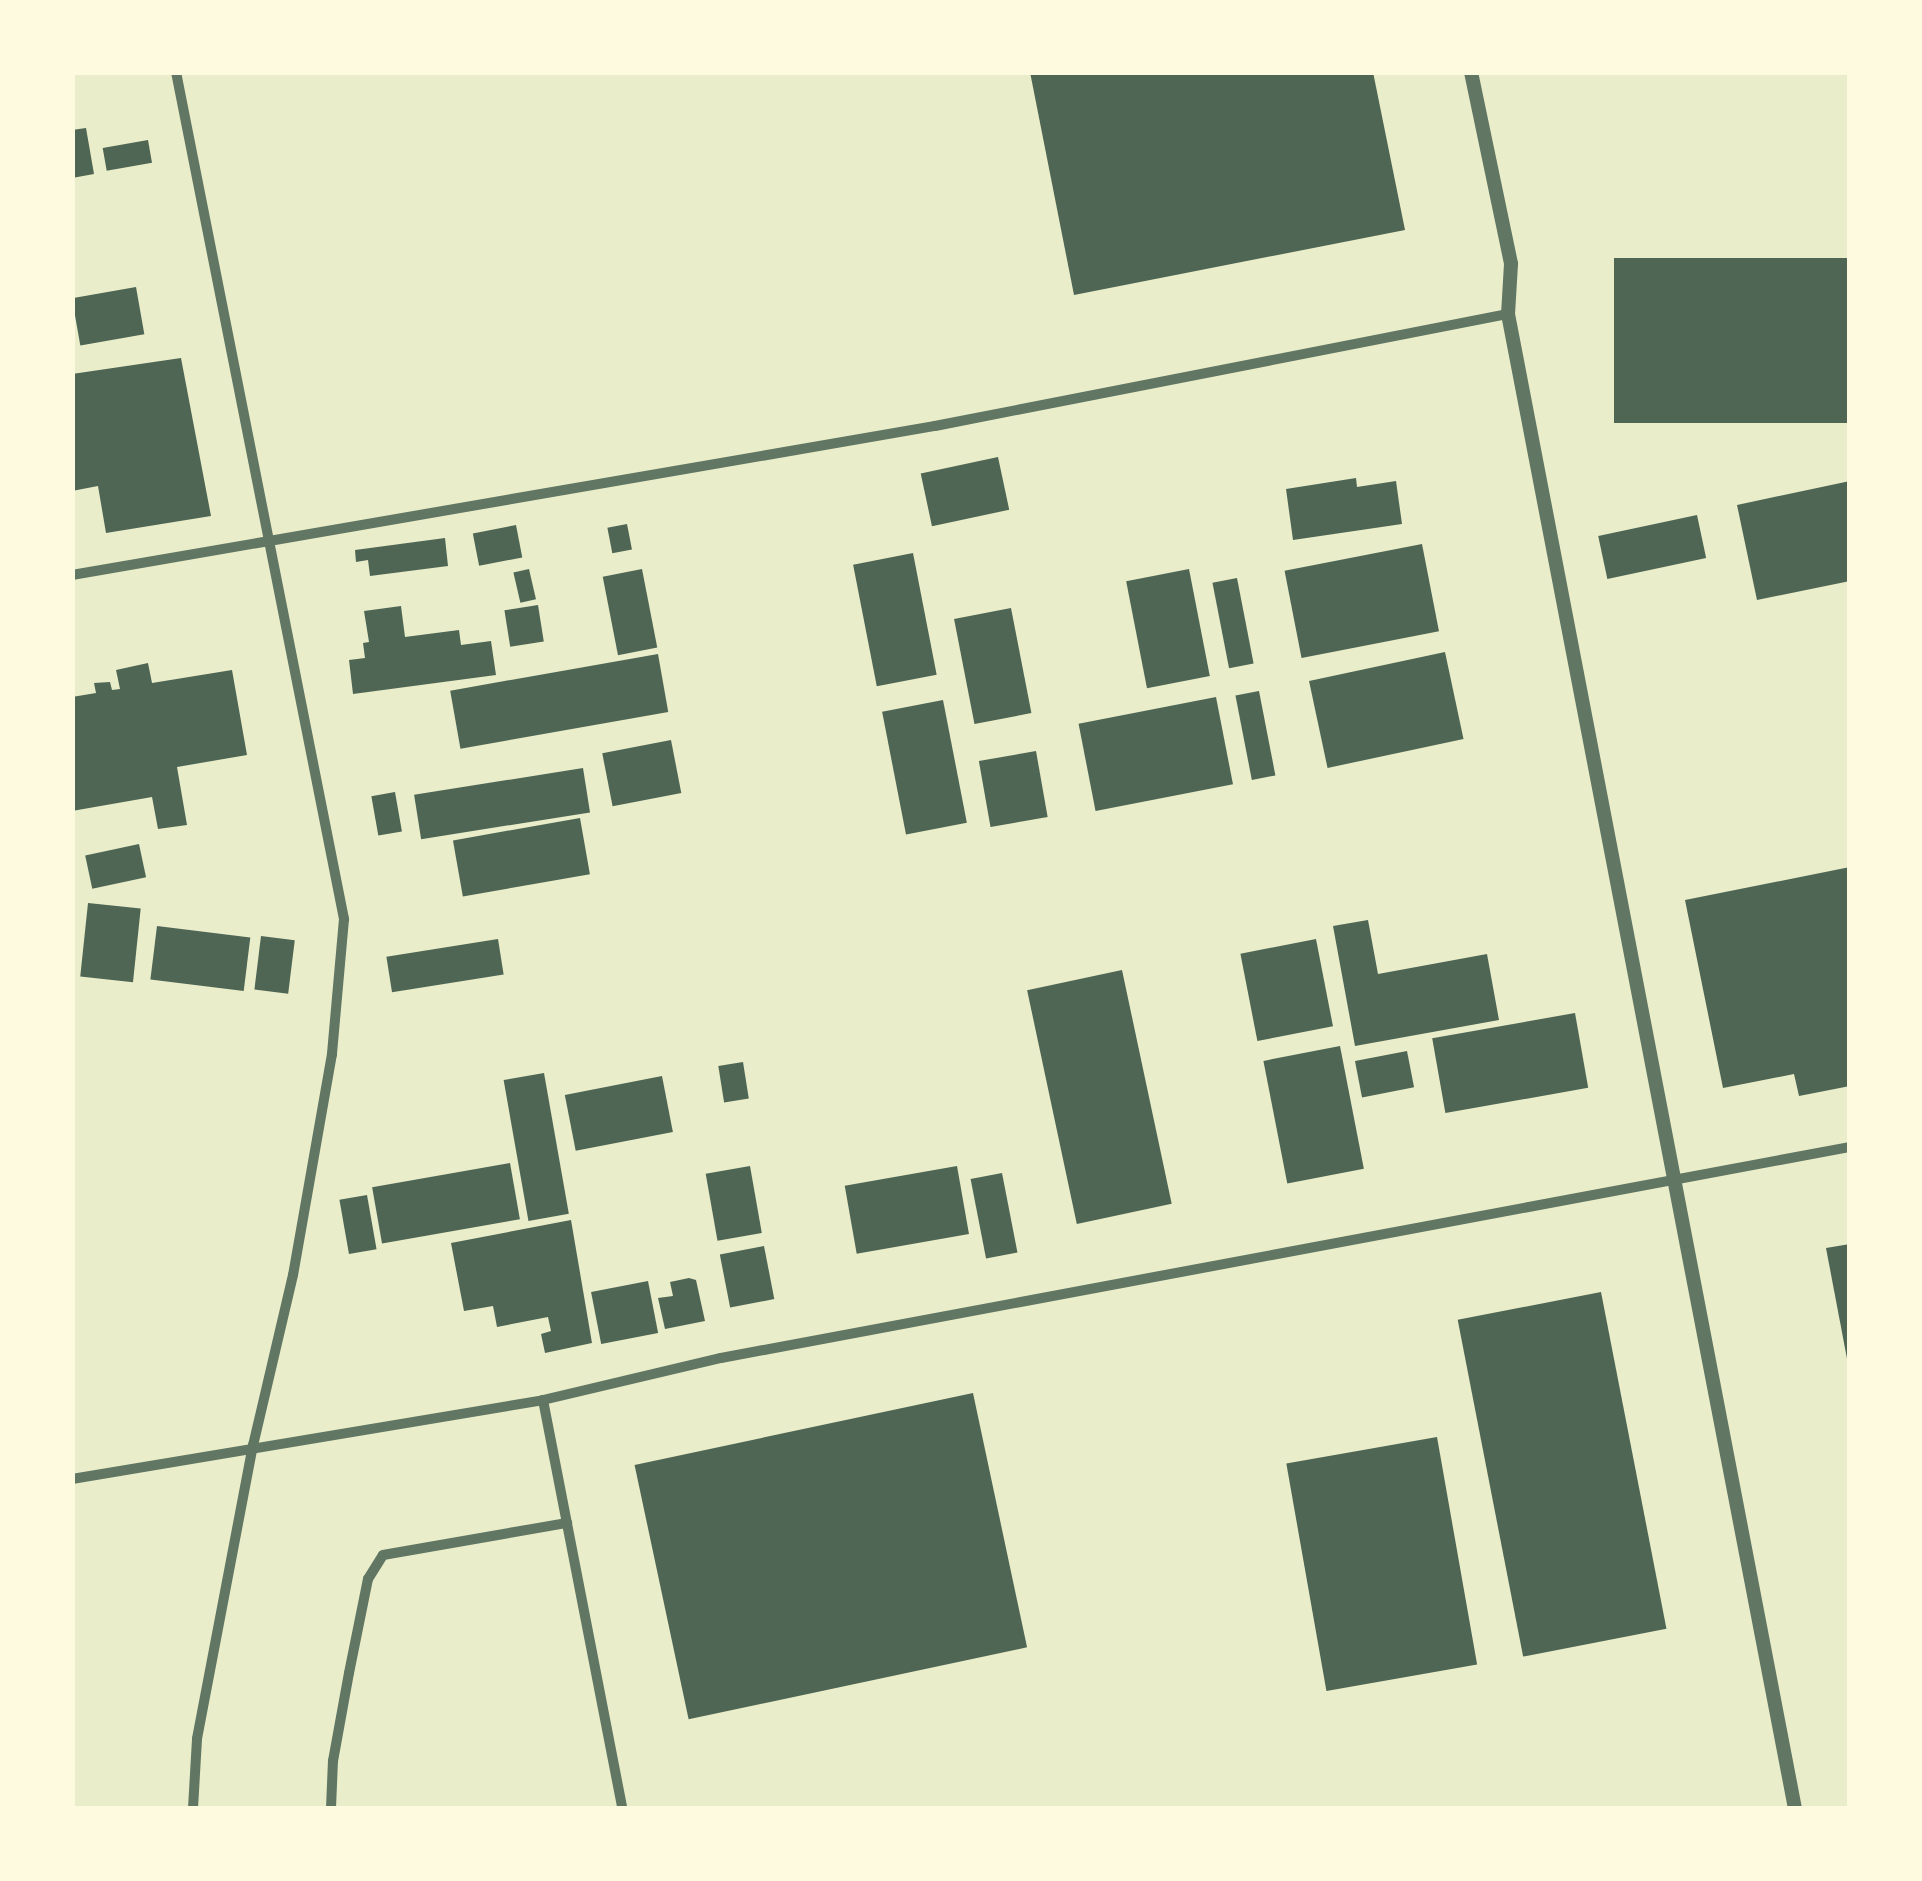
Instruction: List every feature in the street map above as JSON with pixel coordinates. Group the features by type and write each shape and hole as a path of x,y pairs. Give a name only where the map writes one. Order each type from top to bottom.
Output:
{"street":[{"path":"176,72 344,919 332,1054 294,1275 252,1445 196,1738 194,1808"},
{"path":"1471,72 1511,264 1508,314 1794,1808"},
{"path":"72,575 935,426 1508,314"},
{"path":"72,1479 252,1445 543,1400 721,1358 1850,1147"},
{"path":"543,1400 622,1808"},
{"path":"332,1808 333,1761 368,1579 383,1555 567,1523"}],"building":[{"path":"1030,72 1373,72 1405,230 1074,295"},
{"path":"86,128 94,174 72,178 72,130"},
{"path":"148,140 152,163 107,171 103,148"},
{"path":"1614,258 1850,258 1850,423 1614,423"},
{"path":"136,287 144,334 80,346 72,298"},
{"path":"181,358 211,516 106,533 98,486 72,491 72,374"},
{"path":"998,457 1009,510 932,526 921,473"},
{"path":"1356,478 1357,487 1396,481 1402,524 1293,540 1286,489"},
{"path":"1850,481 1850,581 1757,600 1737,505"},
{"path":"1697,515 1706,558 1607,579 1598,536"},
{"path":"627,524 632,550 612,553 607,528"},
{"path":"516,525 522,557 479,566 473,533"},
{"path":"445,538 448,566 370,576 368,560 356,562 355,550"},
{"path":"1422,544 1439,631 1302,658 1285,571"},
{"path":"913,553 937,675 877,686 853,565"},
{"path":"529,569 536,599 520,603 513,573"},
{"path":"642,569 657,648 618,655 603,577"},
{"path":"1189,569 1210,676 1147,688 1126,581"},
{"path":"1237,578 1254,663 1229,668 1212,583"},
{"path":"538,605 544,642 510,647 504,610"},
{"path":"401,606 405,637 459,630 461,645 491,641 496,675 353,694 349,660 365,658 363,643 369,642 364,611"},
{"path":"1011,608 1031,713 974,724 954,619"},
{"path":"1445,652 1464,739 1328,768 1309,681"},
{"path":"658,654 668,712 460,749 450,691"},
{"path":"148,663 152,683 232,670 247,755 177,767 187,825 158,829 152,797 72,811 72,697 96,693 94,683 110,682 112,690 120,689 116,670"},
{"path":"1259,691 1275,775 1252,780 1235,696"},
{"path":"1216,697 1233,784 1096,811 1079,724"},
{"path":"943,700 967,823 906,835 882,712"},
{"path":"671,740 681,793 613,806 602,753"},
{"path":"1036,751 1048,817 991,827 979,761"},
{"path":"583,768 590,812 421,839 414,795"},
{"path":"395,792 402,831 378,836 371,796"},
{"path":"580,818 590,874 463,897 453,840"},
{"path":"139,844 146,877 92,889 85,855"},
{"path":"1850,867 1850,1086 1799,1096 1794,1074 1723,1088 1685,900"},
{"path":"88,903 141,909 133,982 80,977"},
{"path":"1368,920 1378,974 1487,954 1499,1020 1355,1046 1333,926"},
{"path":"157,926 250,937 244,991 150,980"},
{"path":"261,936 295,940 288,994 254,990"},
{"path":"498,939 504,975 392,992 386,957"},
{"path":"1316,939 1333,1026 1257,1041 1240,954"},
{"path":"1122,970 1172,1204 1077,1224 1027,990"},
{"path":"1575,1013 1588,1088 1445,1113 1432,1038"},
{"path":"1340,1046 1364,1169 1287,1184 1263,1061"},
{"path":"1407,1051 1414,1087 1362,1097 1355,1061"},
{"path":"743,1062 749,1099 724,1102 718,1066"},
{"path":"544,1073 569,1214 528,1221 504,1080"},
{"path":"662,1076 673,1132 576,1151 565,1095"},
{"path":"510,1163 520,1219 382,1243 372,1187"},
{"path":"750,1166 762,1233 717,1241 706,1174"},
{"path":"957,1166 969,1234 857,1254 845,1186"},
{"path":"1002,1173 1017,1253 986,1259 971,1179"},
{"path":"367,1195 377,1249 349,1254 339,1200"},
{"path":"571,1220 592,1343 545,1353 541,1334 551,1331 548,1317 497,1327 493,1306 464,1311 451,1243"},
{"path":"1850,1244 1850,1364 1848,1364 1826,1248"},
{"path":"764,1246 774,1299 730,1308 720,1255"},
{"path":"696,1280 705,1321 665,1329 658,1298 673,1296 670,1282"},
{"path":"648,1281 658,1333 601,1344 591,1292"},
{"path":"1601,1292 1666,1629 1523,1657 1458,1320"},
{"path":"973,1393 1027,1647 689,1719 635,1465"},
{"path":"1437,1437 1477,1664 1326,1691 1286,1464"}]}
